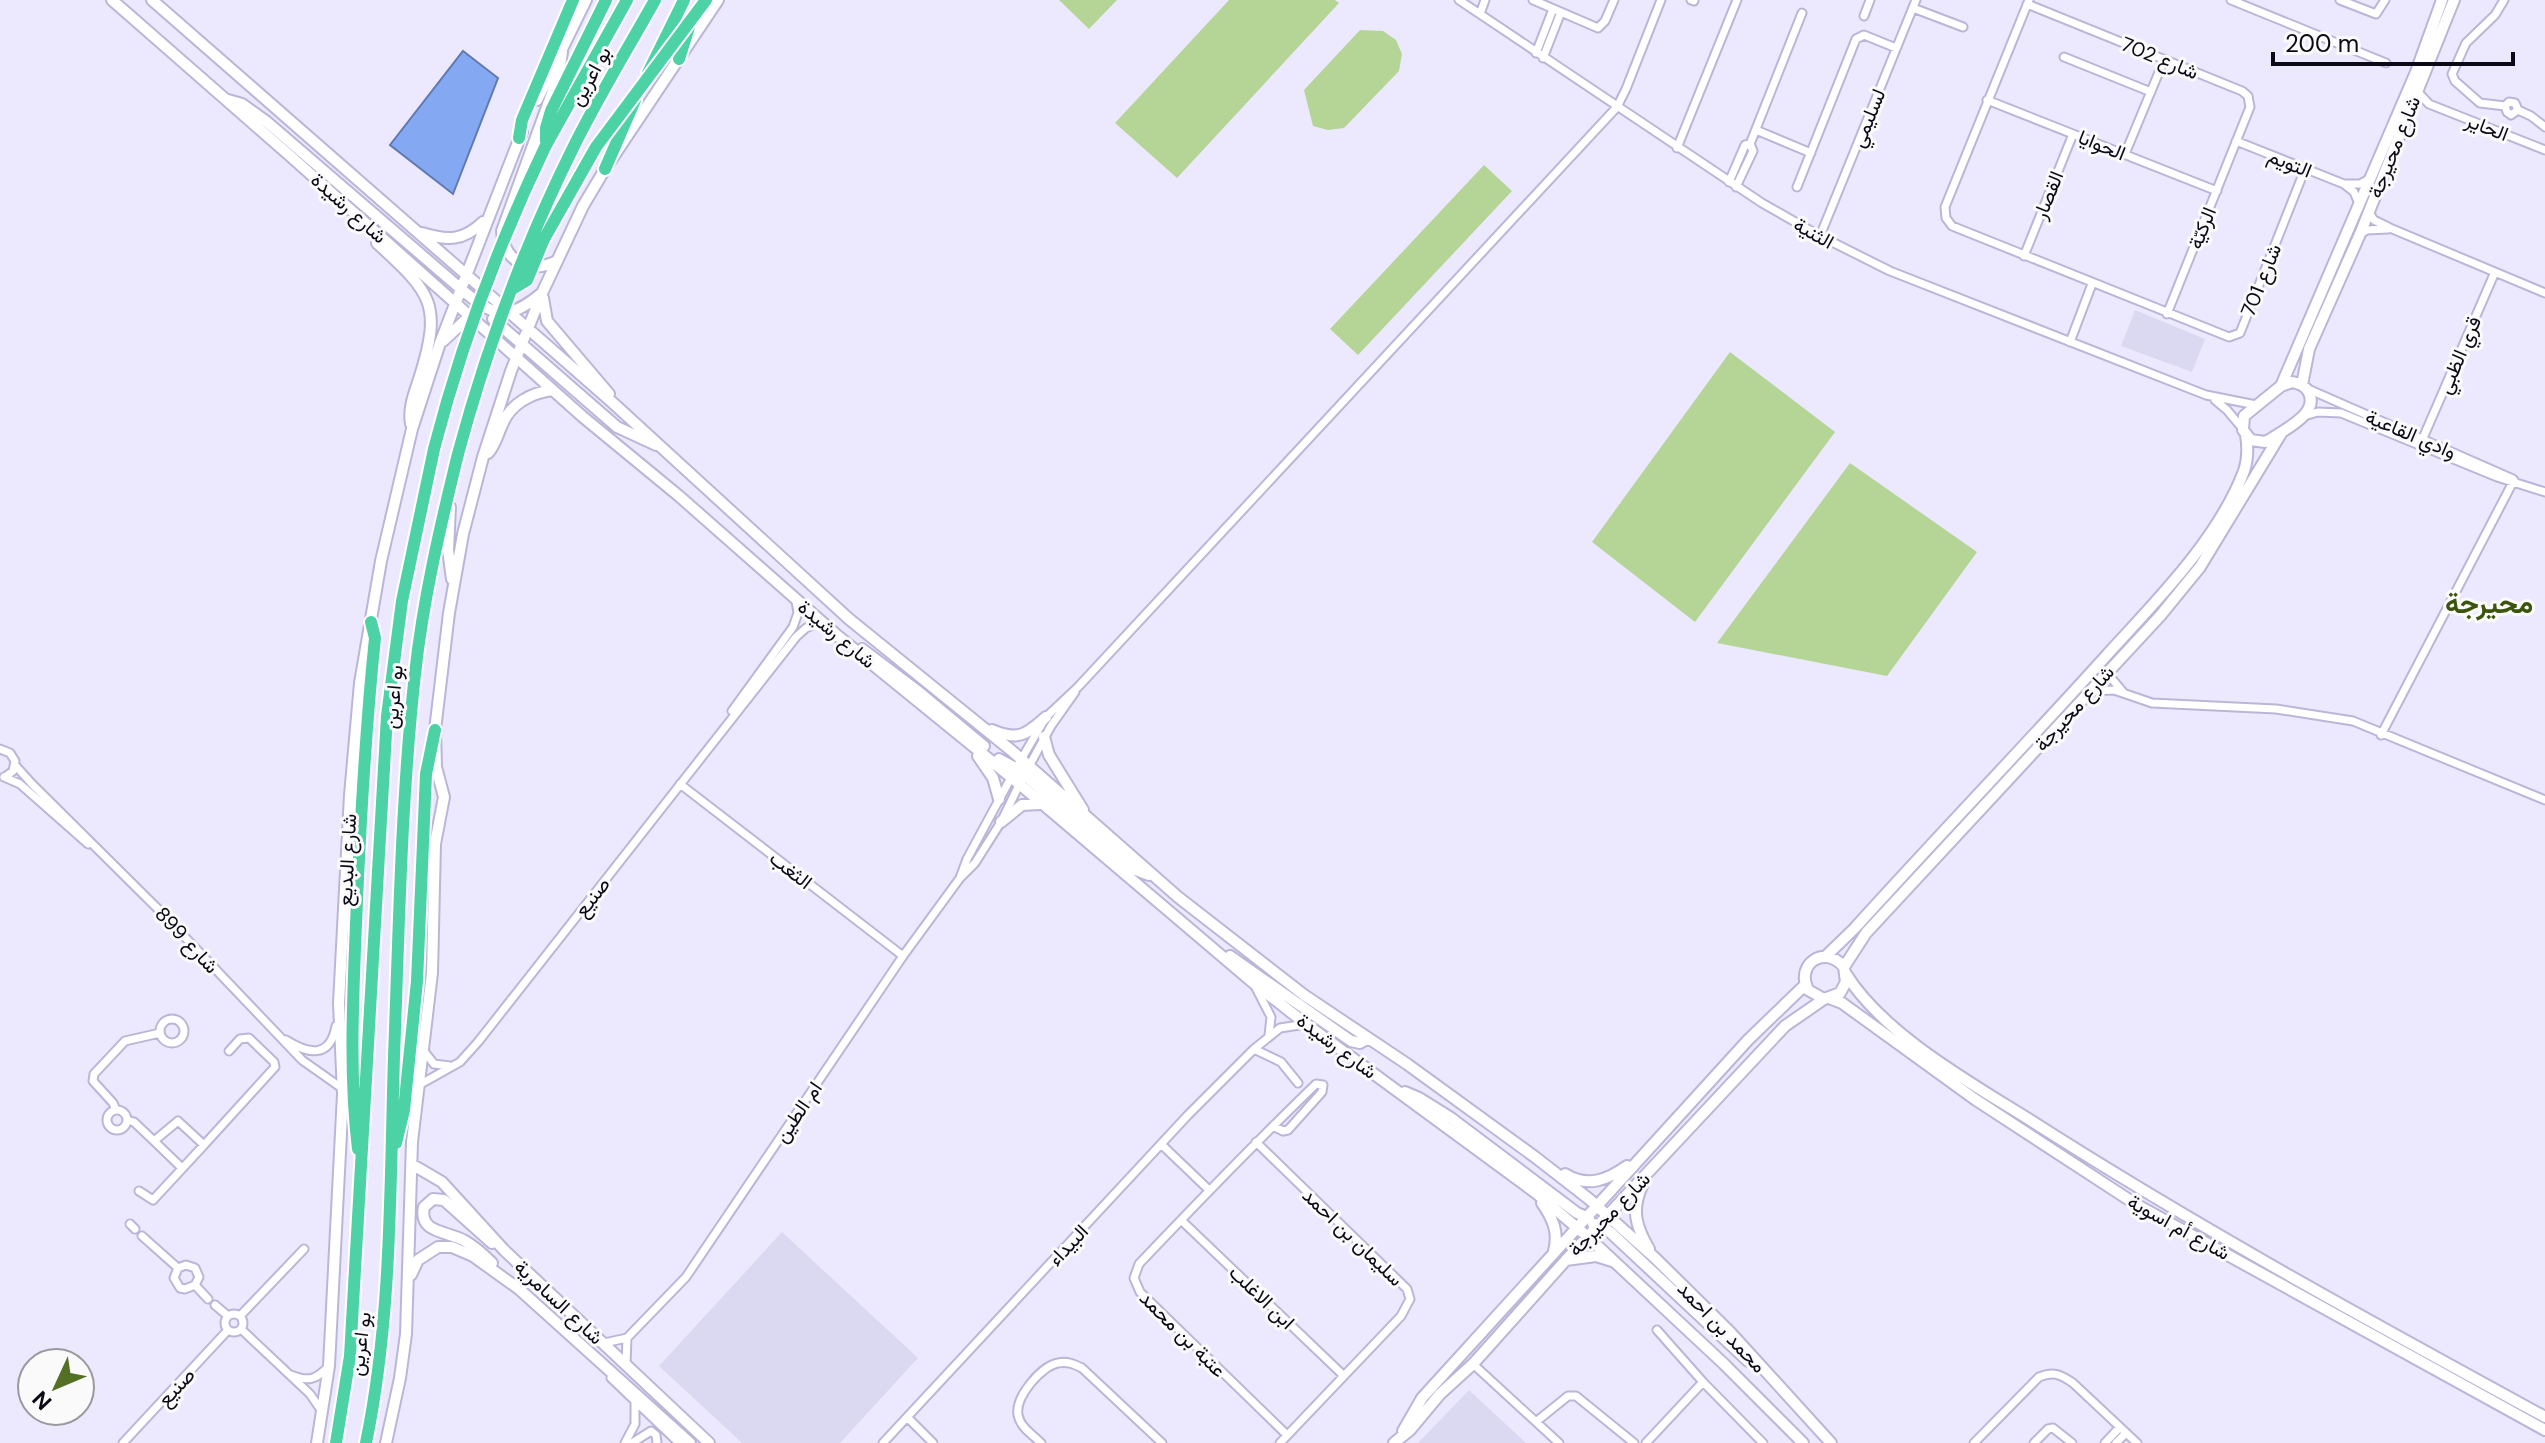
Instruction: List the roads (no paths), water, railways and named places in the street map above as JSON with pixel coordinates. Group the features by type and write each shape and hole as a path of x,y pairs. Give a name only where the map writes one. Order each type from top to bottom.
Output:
{"highway":[{"path":"519,138 522,120 573,0"},
{"path":"569,75 571,62 599,0"},
{"path":"569,75 606,0"},
{"path":"546,145 627,0"},
{"name":"بو اعرين","path":"366,1443 386,1293 399,923 415,674 429,577 469,411 512,289 574,147 655,0"},
{"path":"605,169 614,144 684,0"},
{"path":"679,59 699,0"},
{"path":"512,289 527,280 567,196 596,147 706,0"},
{"name":"بو اعرين","path":"336,1443 350,1356 363,1168 383,764 391,673 417,520 453,377 491,268 546,145 548,119 569,75"},
{"path":"363,1168 355,1122 353,1022 363,753 375,638 371,622"},
{"path":"391,1157 404,1110 417,981 427,761 435,730"}],"street":[{"name":"شارع رشيدة","path":"112,0 552,390 679,496 839,637 919,700 1091,822 1238,946 1535,1157 1608,1216"},
{"name":"شارع رشيدة","path":"152,0 613,403 849,619 980,725 1020,772 1042,804 1250,980 1536,1193 1588,1237"},
{"name":"بو اعرين","path":"461,289 519,138 586,0"},
{"path":"386,1443 406,1334 412,1142 432,973 435,844 444,797 436,767 435,730 453,585 483,457 516,357 543,291 583,206 605,169 718,0"},
{"name":"الثنية","path":"1459,0 1677,148 1820,236 1890,271 2206,395 2256,405"},
{"path":"1476,12 1477,0"},
{"path":"1476,12 1485,0"},
{"path":"1533,0 1598,28 1605,21 1614,0"},
{"path":"980,725 1005,736 1018,736 1033,729 1078,687 1617,107 1661,0"},
{"path":"1677,148 1737,0"},
{"path":"1864,16 1870,0"},
{"path":"2231,0 2386,63"},
{"path":"2340,0 2376,14 2385,0"},
{"name":"شارع محيرجة","path":"2304,416 2311,400 2304,387 2309,349 2360,234 2372,175 2416,72 2442,0"},
{"name":"شارع محيرجة","path":"2281,386 2364,209 2454,0"},
{"path":"2504,0 2495,15 2466,43 2452,76 2480,103 2505,106 2514,102 2518,110 2528,113 2545,127"},
{"path":"1987,100 2028,2"},
{"name":"شارع 702","path":"2028,2 2245,93 2250,107 2236,141"},
{"path":"1914,4 1963,27"},
{"name":"لسليمي","path":"1820,236 1914,4"},
{"path":"1540,55 1557,11"},
{"path":"1733,184 1753,151 1750,144 1802,13"},
{"path":"1797,187 1856,39 1864,35 1896,48"},
{"path":"557,261 537,268 519,263 506,250 502,231 559,74 562,46"},
{"path":"2064,57 2151,92"},
{"path":"2125,154 2164,60"},
{"name":"الحاير","path":"2416,90 2429,104 2545,150"},
{"path":"223,98 242,104 259,115 491,314 617,427 662,447"},
{"name":"الحوايا","path":"1987,100 2217,191"},
{"name":"شارع 701","path":"1987,100 1945,207 1944,215 1952,226 2223,337 2240,333 2305,169"},
{"path":"2407,113 2429,104"},
{"path":"1756,130 1811,153"},
{"name":"القصار","path":"2024,256 2073,134"},
{"name":"التويم","path":"2236,141 2344,184"},
{"name":"الركيّة","path":"2167,314 2236,141"},
{"path":"288,154 305,175 404,268 427,301 432,328 430,345 411,405 412,429"},
{"path":"2344,184 2360,184 2372,175"},
{"path":"2344,184 2374,220 2545,293"},
{"path":"417,231 454,240 471,233 487,218"},
{"path":"2360,234 2367,230 2390,228"},
{"name":"قري الظبي","path":"2423,438 2495,272"},
{"path":"453,585 448,550 451,498 493,336 491,314 466,274"},
{"path":"2070,342 2092,284"},
{"name":"شارع البديع","path":"317,1443 329,1366 343,1089 339,1012 355,721 381,561 412,429 461,289"},
{"path":"440,343 469,316 481,311 491,314 509,312 525,306 543,291"},
{"path":"543,291 547,321 605,388 613,403"},
{"path":"2304,387 2292,382 2281,386 2256,405 2244,416 2244,433 2251,440 2265,442 2304,416"},
{"name":"وادي القاعية","path":"2304,387 2514,480"},
{"path":"483,457 493,448 502,422 517,404 535,394 552,390"},
{"name":"الثنية","path":"2206,395 2227,410 2244,433"},
{"name":"وادي القاعية","path":"2304,416 2318,412 2341,413 2497,477 2545,492"},
{"name":"شارع محيرجة","path":"1845,971 1866,933 2089,692 2102,668 2160,616 2200,567 2282,432"},
{"name":"شارع محيرجة","path":"1826,956 2102,668 2186,565 2220,515 2245,468 2248,448 2244,433"},
{"path":"2381,735 2514,480"},
{"name":"صنيع","path":"726,724 756,675 793,627 798,613 796,600"},
{"name":"صنيع","path":"419,1085 466,1056 800,632 821,622"},
{"path":"839,637 872,656 1002,762 1020,772 1131,868 1152,876"},
{"path":"2102,668 2125,694"},
{"path":"1020,772 1078,687"},
{"path":"2089,692 2103,689 2152,703 2276,709 2353,721 2545,800"},
{"path":"919,700 982,761 994,780 999,799"},
{"path":"1020,772 1046,717"},
{"path":"1044,737 1049,755 1091,822"},
{"name":"شارع 899","path":"0,749 10,753 15,765 160,911 274,1032 314,1071 343,1089"},
{"path":"2,778 13,771 15,765"},
{"name":"ام الطين","path":"960,878 999,799 1020,772"},
{"name":"ام الطين","path":"627,1338 686,1277 903,956 960,878 975,863 1001,822 1020,772"},
{"name":"شارع 899","path":"2,778 20,784 97,849"},
{"name":"الثغب","path":"680,784 903,956"},
{"path":"1001,822 1022,805 1042,804"},
{"path":"1220,955 1234,958 1279,993 1351,1041 1360,1043 1367,1039"},
{"path":"1833,957 1845,971 1844,988 1827,998 1813,994 1805,985 1805,971 1812,960 1833,957"},
{"name":"شارع أم اسوية","path":"1845,971 1868,1004 1965,1079 2137,1188 2545,1417"},
{"path":"1250,980 1269,1008 1272,1022 1269,1035"},
{"name":"شارع محيرجة","path":"1397,1440 1422,1398 1748,1040 1805,985"},
{"name":"شارع محيرجة","path":"1397,1440 1473,1364 1785,1026 1827,998"},
{"name":"شارع أم اسوية","path":"1827,998 1842,1003 1965,1093 2137,1205 2545,1430"},
{"name":"شارع 899","path":"274,1032 305,1051 319,1050 332,1041 339,1012"},
{"name":"البيداء","path":"883,1443 1161,1144 1254,1049 1285,1026 1306,1024"},
{"path":"160,1033 128,1039 94,1074 95,1085 116,1110 134,1122 182,1168"},
{"path":"139,1191 153,1200 275,1067 274,1062 249,1038 240,1039 229,1051"},
{"path":"1254,1049 1281,1062 1298,1083"},
{"path":"423,1050 437,1065 452,1066"},
{"name":"عتبة بن محمد","path":"1273,1126 1288,1130 1324,1091 1323,1085 1316,1084 1256,1142 1137,1267 1134,1278 1135,1286 1287,1435"},
{"path":"1392,1087 1419,1098 1451,1118 1585,1218 1608,1216"},
{"path":"116,1110 108,1116 107,1122 111,1128 120,1130 127,1120"},
{"path":"154,1141 177,1121 204,1145"},
{"name":"سليمان بن احمد","path":"1256,1142 1410,1294 1401,1316 1280,1443"},
{"path":"1161,1144 1209,1190"},
{"path":"1535,1157 1584,1182 1601,1181 1642,1157"},
{"name":"شارع السامرية","path":"413,1165 442,1182 504,1250 709,1442"},
{"path":"1646,1177 1636,1198 1635,1219 1655,1258"},
{"path":"1536,1193 1553,1220 1557,1240 1553,1253"},
{"path":"504,1250 487,1239 447,1201 433,1199 424,1207 423,1218 429,1227 469,1244 519,1289"},
{"name":"محمد بن احمد","path":"1608,1216 1730,1332 1831,1443"},
{"name":"ابن الاغلب","path":"1181,1220 1343,1375"},
{"path":"1576,1227 1600,1225 1777,1385"},
{"path":"142,1236 178,1268"},
{"name":"محمد بن احمد","path":"1588,1237 1803,1443"},
{"name":"شارع السامرية","path":"408,1281 418,1260 438,1247 462,1250 473,1256 519,1289 690,1443"},
{"path":"240,1316 304,1249"},
{"path":"1565,1261 1596,1256 1618,1263"},
{"path":"186,1265 195,1268 199,1277 195,1285 180,1288 174,1278 178,1268 186,1265"},
{"path":"195,1285 208,1299"},
{"path":"215,1305 228,1316"},
{"name":"شارع السامرية","path":"544,1311 554,1326 679,1443"},
{"path":"228,1316 240,1316 243,1323 241,1329 234,1333 228,1330 225,1323 228,1316"},
{"path":"241,1329 313,1398 322,1412"},
{"name":"صنيع","path":"123,1443 228,1330"},
{"path":"1657,1330 1757,1441"},
{"path":"604,1343 627,1338 626,1364"},
{"path":"1041,1443 1022,1425 1017,1405 1045,1369 1059,1362 1067,1362 1082,1368 1162,1443"},
{"path":"1473,1364 1559,1443"},
{"path":"289,1375 310,1380 329,1366"},
{"path":"1974,1443 2039,1377 2051,1372 2073,1383 2137,1443"},
{"path":"1646,1443 1703,1382"},
{"path":"1537,1421 1568,1396 1573,1396 1580,1398 1634,1443"},
{"path":"625,1443 635,1424 635,1402"},
{"path":"907,1417 933,1443"},
{"path":"2034,1443 2053,1428 2072,1443"},
{"path":"2105,1443 2123,1430"},
{"path":"2116,1443 2123,1430"},
{"path":"632,1443 651,1431 656,1435 657,1443"}],"water":[{"path":"463,51 498,78 453,194 390,145"}],"district":[{"name":"محيرجة","path":"2489,603"}]}
